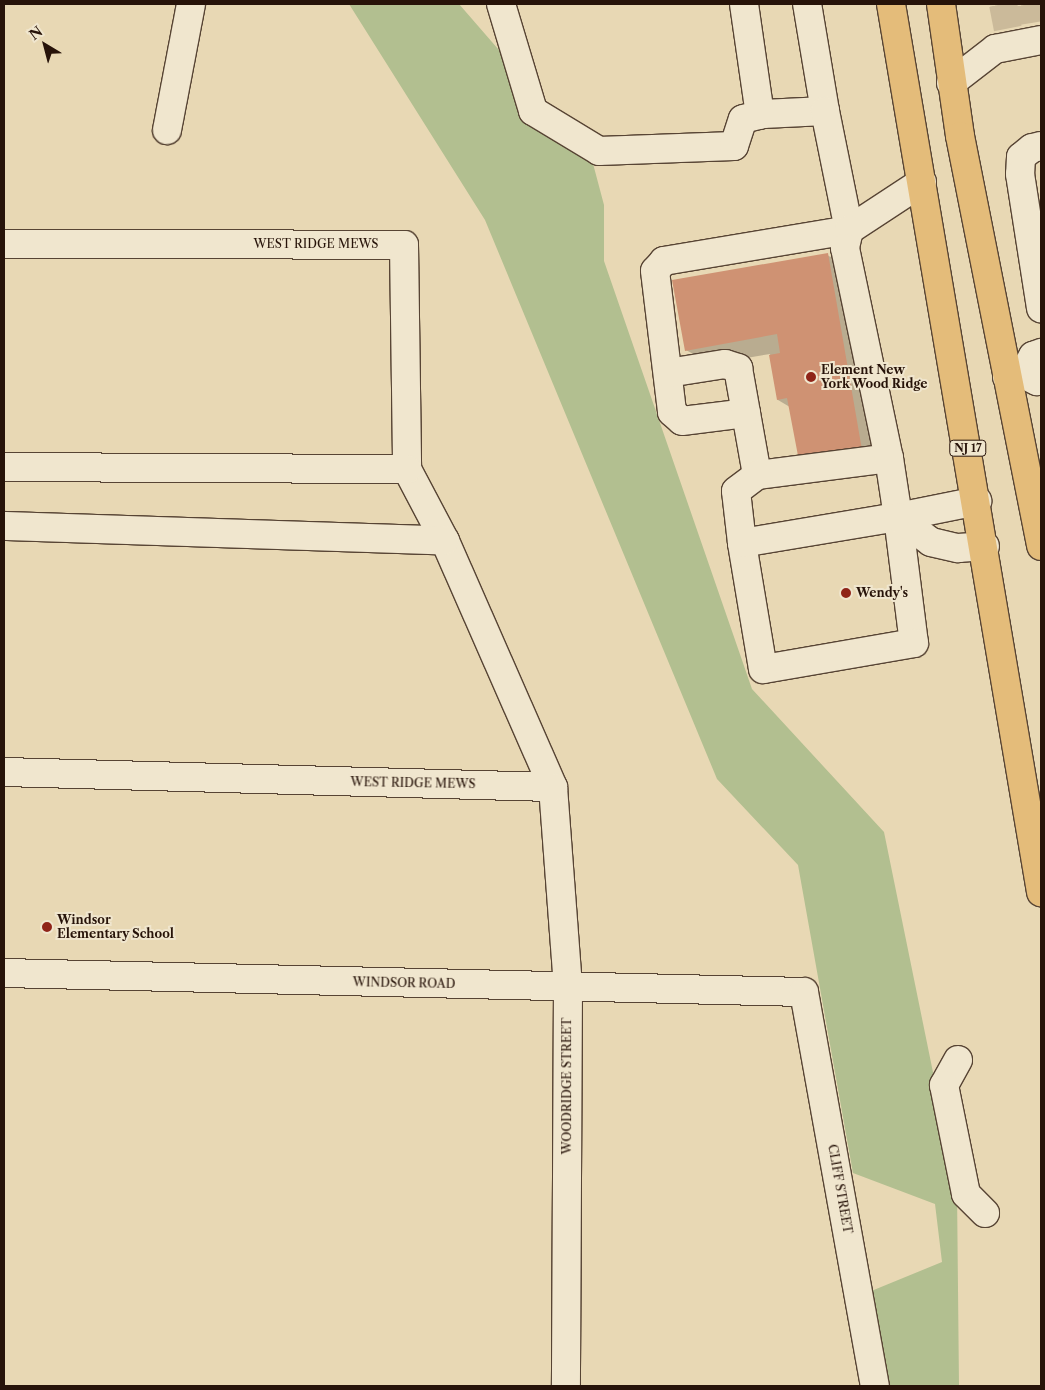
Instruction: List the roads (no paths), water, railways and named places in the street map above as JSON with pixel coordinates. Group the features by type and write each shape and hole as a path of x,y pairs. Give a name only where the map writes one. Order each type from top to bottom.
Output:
{"highway":[{"name":"NJ 17","path":"891,4 985,546 1041,892"},
{"path":"941,4 951,83 1024,377 1033,508 1041,562"},
{"path":"1033,508 1041,546"}],"street":[{"path":"167,130 191,4"},
{"path":"501,4 533,111 600,151 734,146 743,119 760,115 825,111"},
{"path":"744,4 760,115"},
{"path":"807,4 825,111 849,230 845,248 889,458 914,643 764,669 742,543 736,491 757,476 889,458"},
{"path":"951,83 995,49 1026,36"},
{"path":"1041,146 1032,148 1021,157 1020,174 1041,308"},
{"path":"746,413 682,421 672,412 655,271 664,261 849,230 922,182"},
{"name":"WEST RIDGE MEWS","path":"4,244 404,245 407,469 445,541 553,787 4,772"},
{"path":"1024,377 1032,356 1041,354"},
{"path":"668,374 724,364 738,368 757,476"},
{"path":"4,467 407,469"},
{"path":"742,543 898,517 977,501"},
{"path":"898,517 932,542 958,548 985,546"},
{"path":"4,526 445,541"},
{"name":"WOODRIDGE STREET","path":"553,787 568,987 566,1386"},
{"name":"WINDSOR ROAD","path":"4,972 804,992"},
{"name":"CLIFF STREET","path":"804,992 875,1386"},
{"path":"958,1060 944,1085 966,1194 985,1213"}],"tunnel":[{"path":"1003,4 1008,29"},
{"path":"1030,4 1033,23"}],"place":[{"name":"Element New York Wood Ridge","path":"811,377"},
{"name":"Wendy's","path":"846,593"},
{"name":"Windsor Elementary School","path":"47,927"}]}
